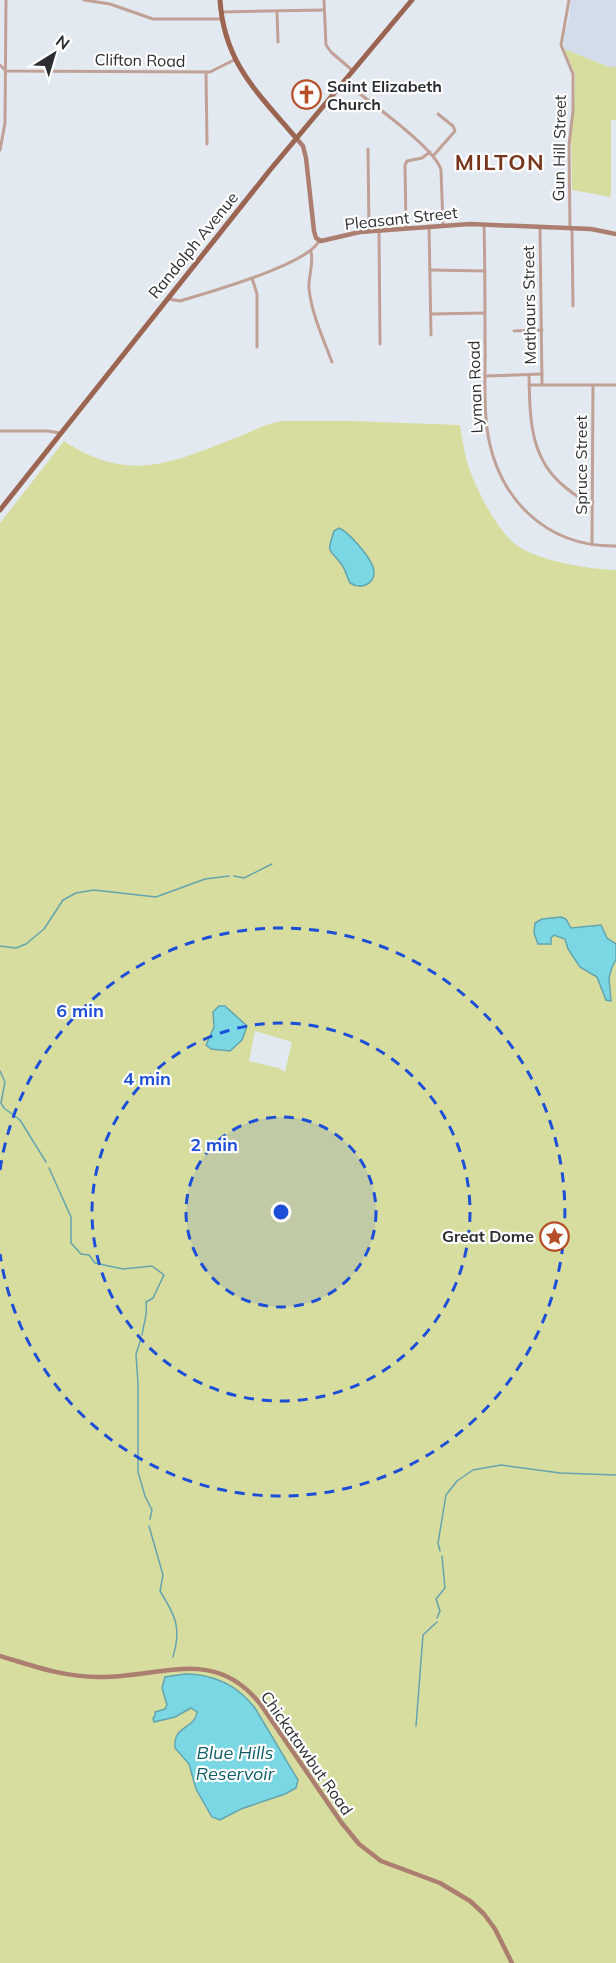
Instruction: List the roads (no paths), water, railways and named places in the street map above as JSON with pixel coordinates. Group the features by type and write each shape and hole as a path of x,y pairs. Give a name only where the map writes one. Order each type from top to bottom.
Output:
{"main road":[{"path":"219,0 225,36 234,60 250,83 303,145 314,231 320,241"},
{"name":"Randolph Avenue","path":"0,510 168,297 412,0"},
{"name":"Pleasant Street","path":"320,241 325,242 351,233 369,231 484,224 600,230 616,234"},
{"name":"Chickatawbut Road","path":"0,1656 47,1670 88,1677 119,1677 196,1668 215,1671 232,1679 248,1690 261,1705 356,1841 381,1861 440,1883 470,1901 495,1929 512,1963"}],"street":[{"path":"0,150 5,127 6,0"},
{"path":"84,0 110,4 153,19 324,10"},
{"path":"324,0 326,45 353,71"},
{"name":"Gun Hill Street","path":"569,0 561,45 573,74 573,111 569,149 573,306"},
{"path":"277,11 278,42"},
{"path":"0,59 6,54"},
{"name":"Clifton Road","path":"6,71 206,72 215,71 234,60"},
{"path":"0,65 6,71"},
{"path":"206,72 207,144"},
{"path":"344,81 439,162 443,225"},
{"path":"406,228 405,165 408,161 432,154 456,130 438,114"},
{"path":"368,148 369,231"},
{"name":"Lyman Road","path":"484,224 487,421 495,463 507,486 529,513 549,530 570,540 592,545 616,546"},
{"path":"429,226 431,335"},
{"name":"Mathaurs Street","path":"540,226 542,384"},
{"path":"379,230 380,344"},
{"path":"168,297 178,302 252,278 310,252 320,241"},
{"path":"310,252 312,257 309,287 311,305 332,362"},
{"path":"430,270 485,271"},
{"path":"252,278 257,294 257,347"},
{"path":"431,314 485,313"},
{"path":"514,331 542,330"},
{"path":"486,376 542,374"},
{"path":"529,375 531,429 542,460 553,476 566,488 583,499 593,502"},
{"path":"530,385 616,385"},
{"name":"Spruce Street","path":"592,545 593,385"},
{"path":"0,431 60,433"}],"water":[{"path":"339,528 364,551 371,563 374,572 368,584 360,586 350,583 342,565 330,550 334,531"},
{"path":"561,917 566,919 571,928 601,925 607,938 616,944 616,960 609,978 611,1001 606,1000 597,977 580,967 568,949 565,939 554,935 551,938 551,944 538,944 534,933 535,923 542,919"},
{"path":"219,1006 225,1006 247,1026 242,1040 230,1051 211,1049 206,1045 214,1027 213,1012"},
{"name":"Blue Hills Reservoir","path":"185,1674 206,1676 224,1682 248,1700 298,1780 296,1788 241,1809 220,1820 212,1817 196,1789 189,1764 175,1748 177,1735 192,1722 197,1712 191,1708 175,1717 154,1722 153,1718 155,1712 165,1709 167,1705 162,1688 165,1677"}],"waterway":[{"path":"234,876 244,878 272,864"},
{"path":"0,946 16,948 26,944 44,929 63,900 76,893 94,890 156,897 205,879 229,876"},
{"path":"0,1071 5,1082 1,1103 20,1120 46,1162"},
{"path":"49,1168 71,1217 71,1243 81,1254 89,1255 95,1263 123,1269 152,1266 164,1275 153,1298 146,1302 142,1335"},
{"path":"141,1339 136,1354 138,1472 152,1510 150,1519"},
{"path":"440,1551 438,1543 446,1495 457,1481 473,1470 501,1465 560,1473 616,1475"},
{"path":"149,1526 163,1575 160,1591 176,1622 177,1637 173,1657"},
{"path":"437,1618 440,1611 436,1599 445,1588 442,1556"},
{"path":"416,1726 423,1635 437,1622"}],"place":[{"name":"Saint Elizabeth Church","path":"306,95"},
{"name":"Great Dome","path":"555,1236"}],"district":[{"name":"MILTON","path":"500,162"}]}
